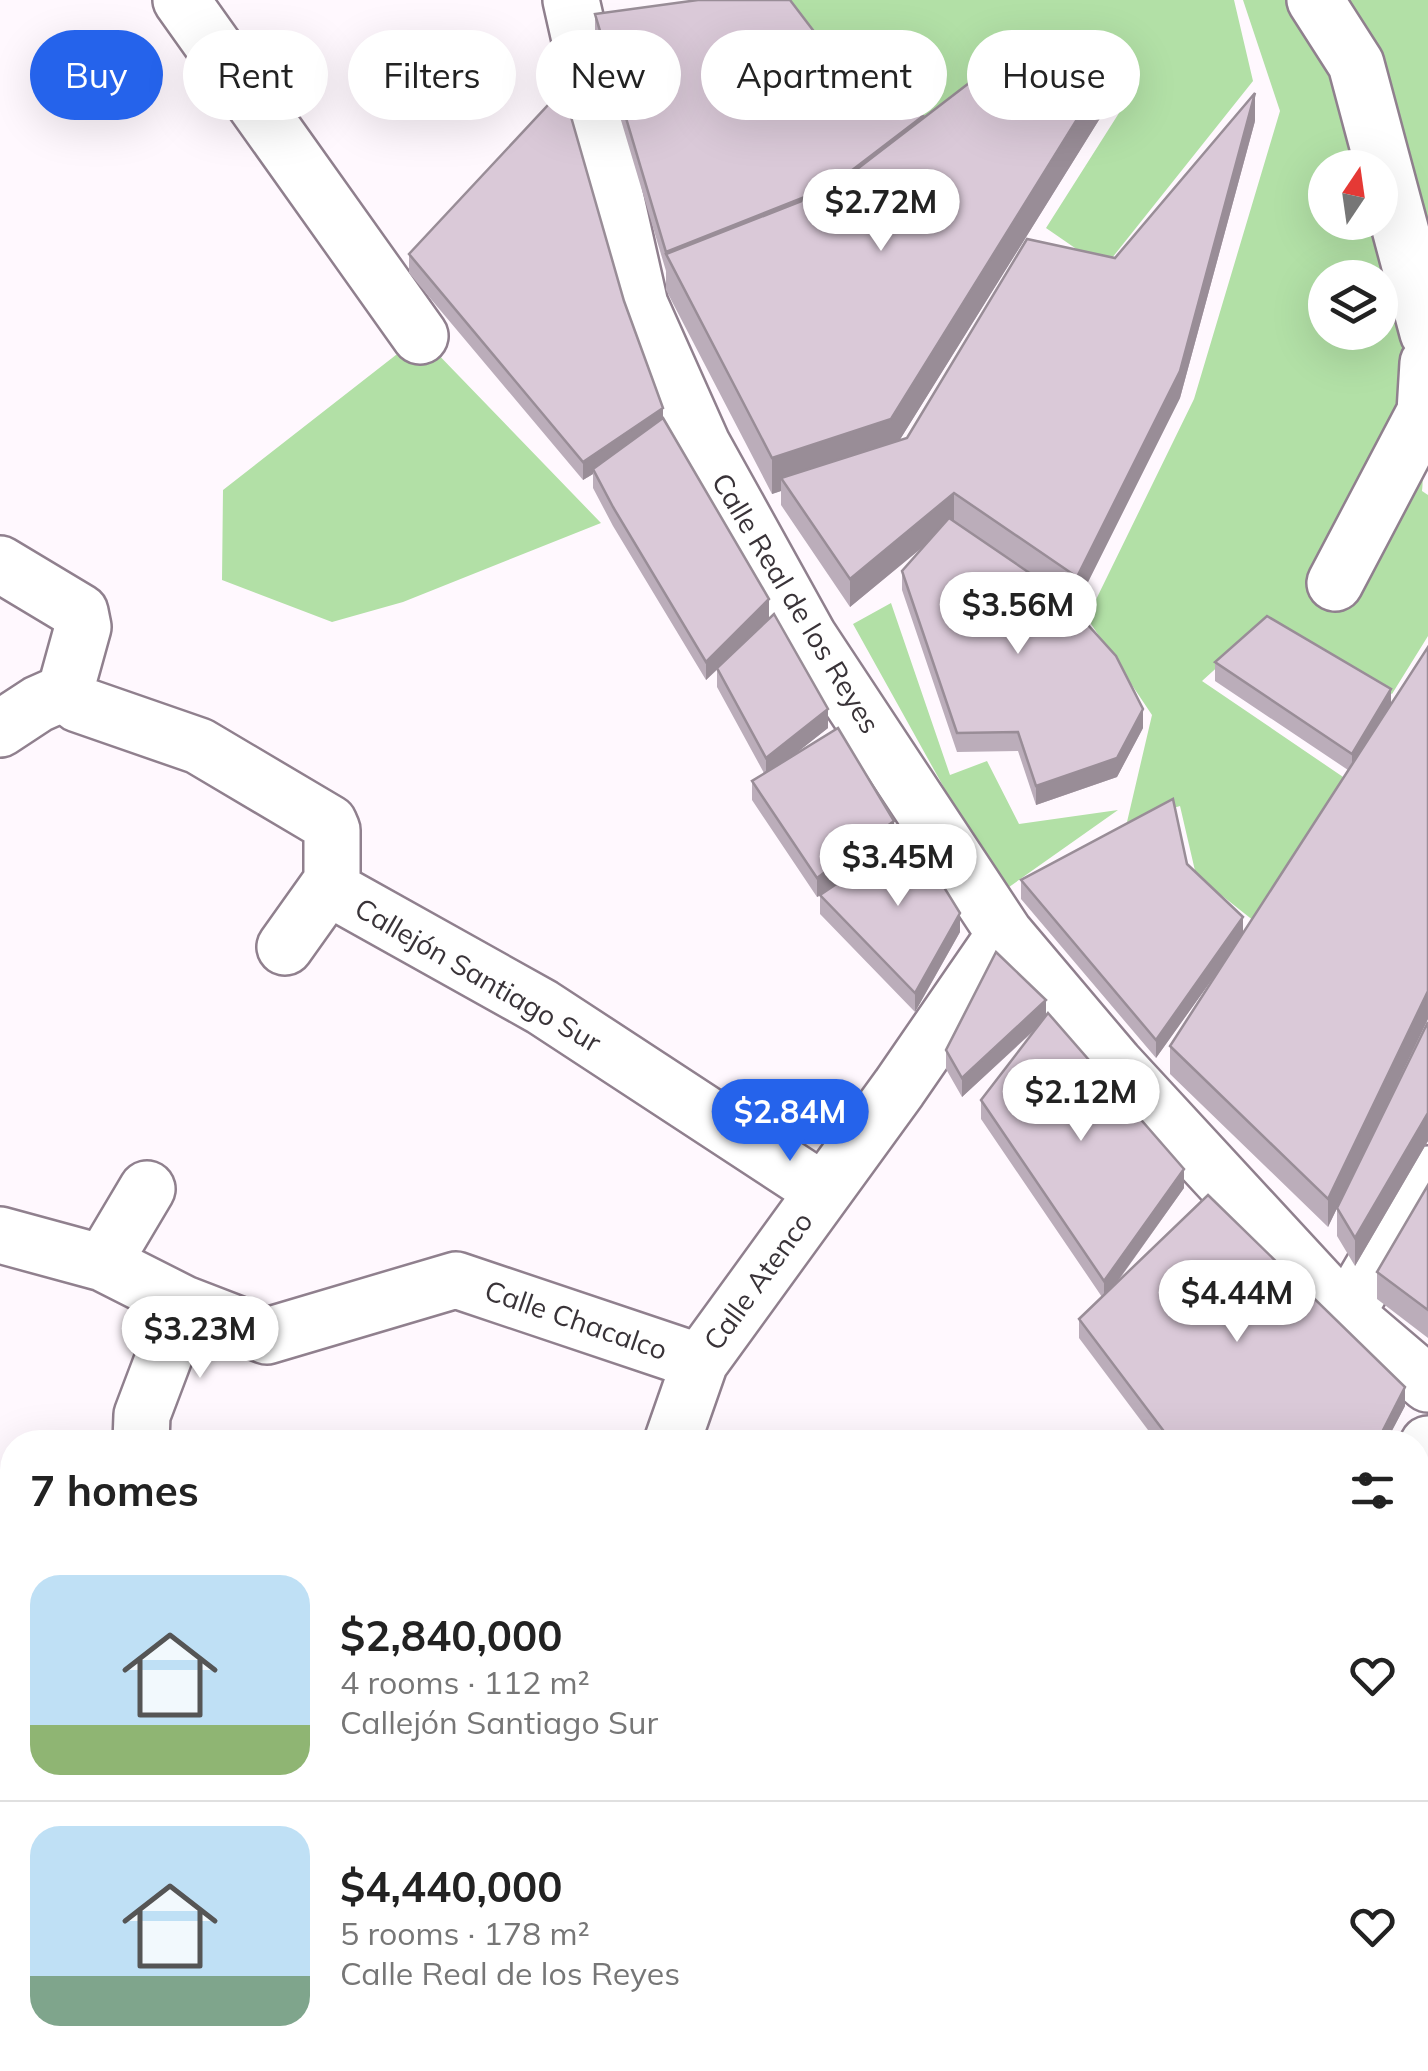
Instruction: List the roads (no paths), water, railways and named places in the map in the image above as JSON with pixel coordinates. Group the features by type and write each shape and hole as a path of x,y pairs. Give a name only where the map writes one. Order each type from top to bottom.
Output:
{"street":[{"path":"182,0 420,336"},
{"path":"1315,0 1356,64 1428,334"},
{"name":"Calle Real de los Reyes","path":"575,1 640,305 702,444 809,637 1005,934 1115,1064 1346,1314 1428,1384"},
{"path":"1335,583 1425,412 1428,363"},
{"path":"0,564 80,612 83,627 66,692 38,704 0,729"},
{"name":"Callejón Santiago Sur","path":"66,692 78,704 199,746 329,823 332,881 338,893 542,1007 823,1191"},
{"path":"286,947 332,881"},
{"name":"Calle Atenco","path":"676,1430 700,1362 1005,934"},
{"path":"1346,1314 1428,1174"},
{"path":"103,1263 147,1190"},
{"name":"Calle Chacalco","path":"0,1235 103,1263 184,1304 266,1336 456,1280 700,1362"},
{"path":"142,1430 142,1414 184,1304"}]}
